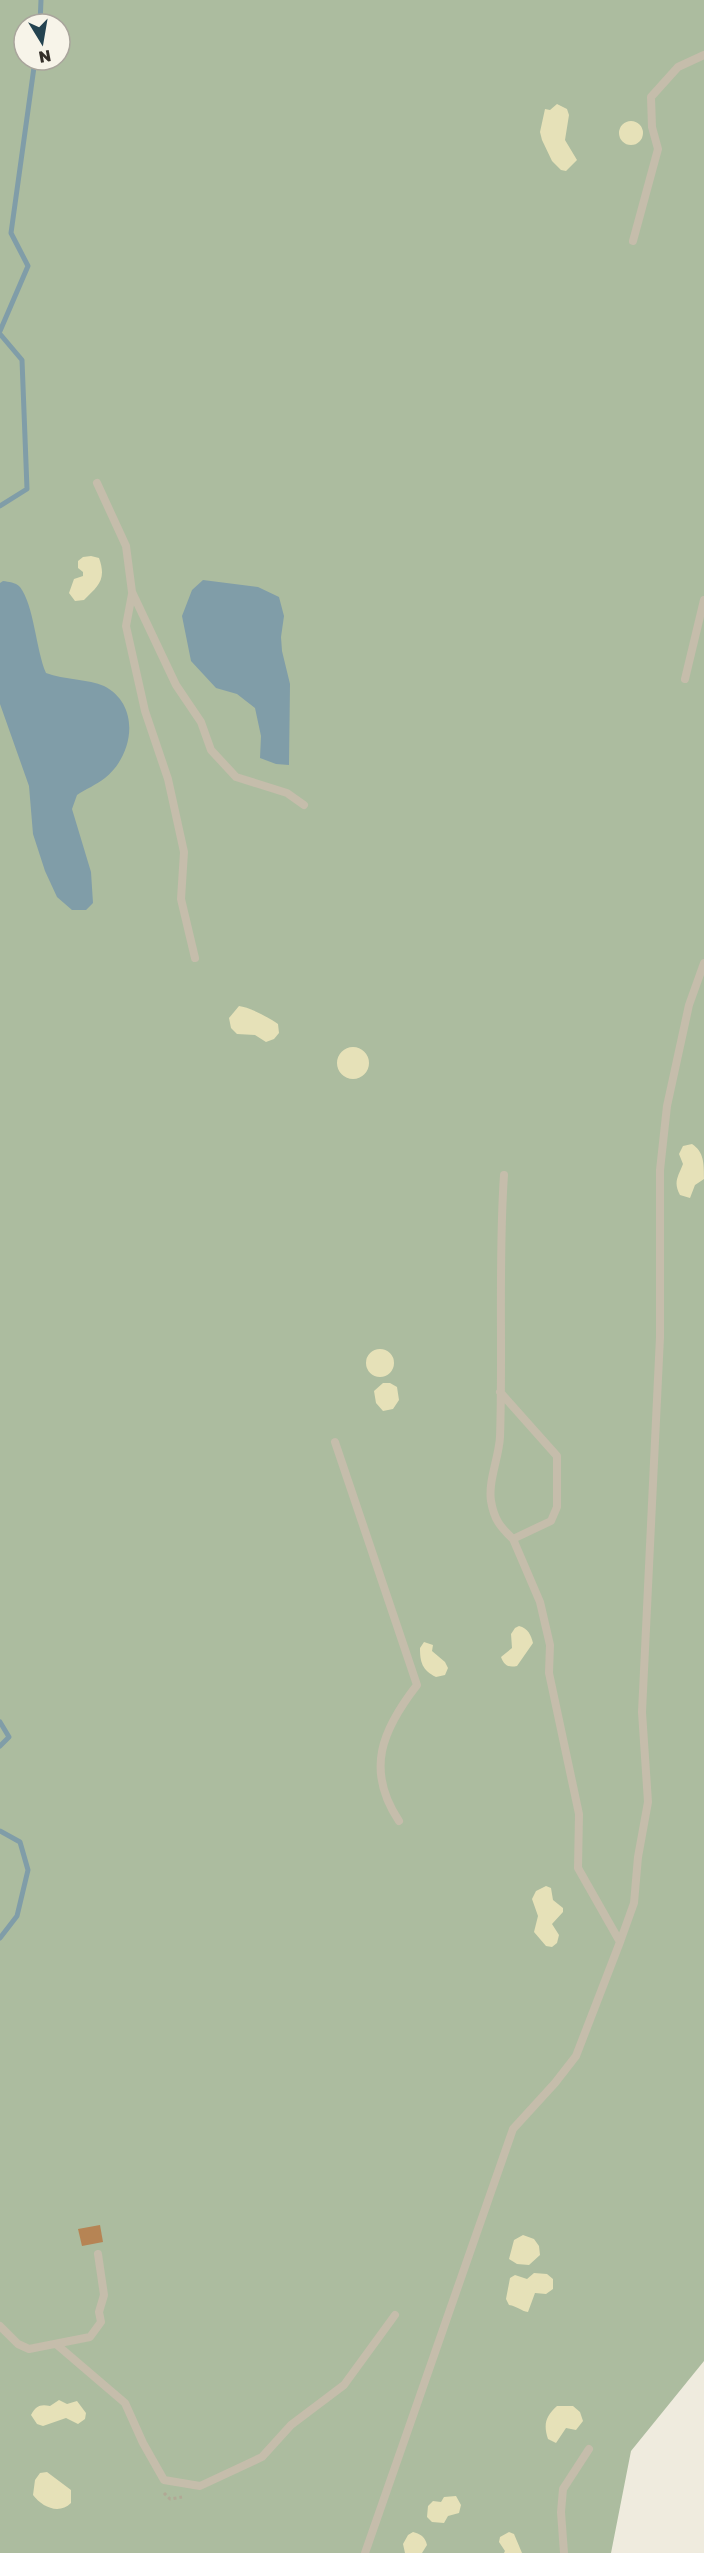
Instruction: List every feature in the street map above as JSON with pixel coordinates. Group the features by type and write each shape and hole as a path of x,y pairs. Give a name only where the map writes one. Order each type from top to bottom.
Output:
{"lane":[{"path":"633,241 658,149 652,127 651,97 678,67 704,55"},
{"path":"97,483 126,546 132,592 126,626 145,711 168,778 184,852 181,899 195,958"},
{"path":"132,592 176,685 201,722 211,750 236,777 287,793 304,805"},
{"path":"685,679 704,600"},
{"path":"365,2553 513,2130 555,2084 576,2056 634,1904 638,1857 648,1802 642,1712 660,1337 660,1170 669,1095 689,1005 704,963"},
{"path":"504,1174 500,1230 500,1440 490,1498 497,1525 513,1539 540,1602 550,1645 549,1673 579,1814 578,1868 620,1942"},
{"path":"500,1392 557,1456 557,1506 551,1521 513,1539"},
{"path":"334,1442 417,1685 386,1733 379,1767 387,1803 399,1821"},
{"path":"0,2326 18,2344 29,2349 90,2337 102,2322 99,2312 104,2295 98,2254"},
{"path":"56,2344 125,2403 143,2443 164,2480 200,2486 262,2457 291,2425 344,2385 395,2315"},
{"path":"564,2553 561,2512 563,2489 589,2449"}],"green space":[{"path":"0,0 704,0 704,2361 631,2451 611,2553 0,2553"}],"sand":[{"path":"557,104 567,109 569,115 565,140 577,160 566,171 561,170 552,161 540,132 545,109 550,110"},
{"path":"631,121 639,125 643,133 639,141 631,145 623,141 619,133 623,125"},
{"path":"83,557 99,558 102,572 100,582 84,600 75,601 69,593 74,579 83,576 83,572 78,568 78,561"},
{"path":"239,1006 265,1016 278,1024 279,1033 274,1039 266,1042 255,1035 237,1034 231,1028 229,1018"},
{"path":"353,1047 364,1052 369,1063 364,1074 353,1079 342,1074 337,1063 342,1052"},
{"path":"692,1144 702,1158 704,1179 695,1185 690,1198 680,1195 677,1183 683,1164 679,1154 683,1146"},
{"path":"380,1349 390,1353 394,1363 390,1373 380,1377 370,1373 366,1363 370,1353"},
{"path":"383,1383 390,1383 397,1387 399,1400 393,1409 383,1411 376,1403 374,1391"},
{"path":"519,1626 529,1632 533,1643 517,1666 511,1667 505,1664 501,1657 512,1648 511,1634"},
{"path":"424,1642 433,1645 432,1651 445,1662 448,1668 445,1675 436,1677 425,1668 420,1653"},
{"path":"546,1886 551,1888 553,1900 563,1908 563,1912 552,1924 559,1935 557,1943 552,1947 546,1946 534,1932 538,1916 532,1899 536,1891"},
{"path":"523,2235 534,2239 539,2246 540,2255 529,2265 517,2264 509,2259 514,2240"},
{"path":"534,2273 547,2274 553,2279 553,2289 546,2294 535,2293 528,2312 509,2305 506,2299 510,2278 515,2275 527,2279"},
{"path":"59,2400 67,2404 77,2401 86,2413 85,2419 78,2424 66,2418 43,2426 37,2424 31,2415 35,2410 39,2406 50,2406"},
{"path":"557,2406 573,2406 580,2412 583,2421 576,2430 566,2428 556,2443 548,2439 546,2425 550,2413"},
{"path":"47,2472 71,2490 71,2503 66,2507 51,2508 41,2503 33,2495 35,2480 40,2473"},
{"path":"456,2496 461,2505 459,2513 448,2516 444,2523 432,2522 427,2517 428,2506 433,2501 441,2502 444,2497"},
{"path":"413,2532 422,2536 426,2542 427,2545 422,2553 405,2553 403,2544 408,2535"},
{"path":"509,2532 514,2534 522,2553 504,2553 499,2542 500,2537"}],"water":[{"path":"203,580 258,587 279,597 284,616 282,651 290,684 289,765 276,764 260,758 261,736 255,708 237,694 216,688 191,661 182,616 192,590"},
{"path":"3,581 18,585 25,595 46,673 104,686 116,694 124,705 128,717 127,744 122,757 105,778 77,795 72,809 91,872 93,903 86,910 72,910 57,897 45,871 33,834 29,786 0,704 0,583"}],"building":[{"path":"100,2225 103,2242 82,2246 78,2229"}],"waterway":[{"path":"40,12 41,0"},
{"path":"0,331 28,266 11,233 33,72"},
{"path":"0,334 22,360 27,489 0,506"},
{"path":"0,1722 9,1737 0,1746"},
{"path":"0,1831 20,1842 28,1870 17,1916 0,1938"}]}
